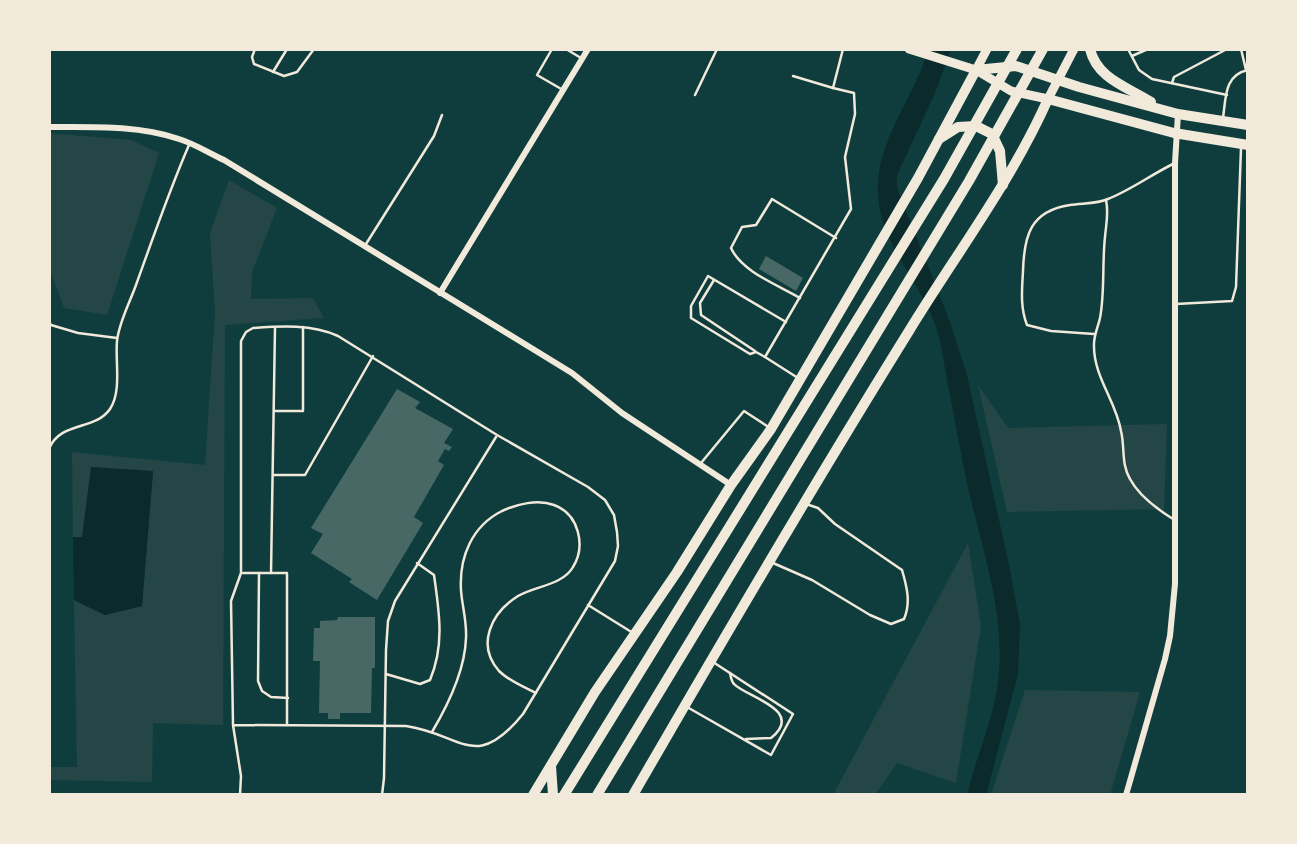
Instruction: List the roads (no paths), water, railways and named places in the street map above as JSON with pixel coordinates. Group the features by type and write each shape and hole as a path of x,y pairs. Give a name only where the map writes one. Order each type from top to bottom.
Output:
{"highway":[{"path":"565,795 944,179 1017,49"},
{"path":"597,795 891,312 1043,49"},
{"path":"1090,49 1101,71 1160,108"},
{"path":"533,795 595,692 771,429 918,178 976,70 1016,66 1178,114 1248,125"},
{"path":"633,795 802,503 1003,186 1048,99 1177,133 1245,145"},
{"path":"938,140 958,127 976,126 992,134 1000,151 1003,186"},
{"path":"551,766 553,795"}],"main road":[{"path":"976,70 987,49"},
{"path":"911,50 976,70 1011,90 1048,99 1074,49"}],"street":[{"path":"440,292 588,49"},
{"path":"1126,795 1170,636 1175,584 1175,163 1178,114"},
{"path":"49,127 157,133 190,144 224,160 572,373 622,413 731,485"}],"lane":[{"path":"255,49 254,64 284,76 297,72 314,49"},
{"path":"273,72 287,49"},
{"path":"552,49 537,75 564,90"},
{"path":"566,49 583,58"},
{"path":"695,95 718,49"},
{"path":"833,88 843,49"},
{"path":"1128,49 1139,70 1145,75 1227,95"},
{"path":"1131,57 1148,49"},
{"path":"1172,83 1174,77 1227,49"},
{"path":"1222,122 1229,81 1234,74 1247,70 1241,49"},
{"path":"765,357 851,209 845,157 855,114 854,93 793,76"},
{"path":"364,247 434,136 442,115"},
{"path":"49,449 51,442 66,429 96,420 109,410 116,393 117,338 174,178 190,144"},
{"path":"1176,304 1232,302 1236,286 1245,145"},
{"path":"1095,334 1051,331 1027,325 1021,312 1023,252 1029,230 1036,219 1066,205 1106,200 1175,163"},
{"path":"800,298 736,258 731,248 742,227 756,225 772,199 836,237"},
{"path":"1106,200 1109,214 1105,236 1100,321 1095,334 1095,357 1118,418 1126,470 1130,479 1140,493 1175,521"},
{"path":"756,352 750,354 691,318 691,306 708,276 786,322"},
{"path":"714,280 700,303 701,315 799,379"},
{"path":"49,322 51,325 78,332 117,338"},
{"path":"271,573 275,327"},
{"path":"233,725 406,726 432,732 461,746 493,743 508,733 523,714 615,561 618,546 614,515 605,500 588,487 497,435 373,356 324,329 275,327 253,328 246,332 241,341 241,573 231,601 233,725 241,776 240,795"},
{"path":"274,411 303,411 303,327"},
{"path":"272,475 305,475 373,356"},
{"path":"699,466 744,411 771,429"},
{"path":"382,795 388,621 395,601 417,563 497,435"},
{"path":"432,732 444,713 454,687 466,640 461,568 466,549 476,531 492,516 513,506 535,502 555,505 569,516 577,528 581,544 578,559 571,571 557,581 516,597 499,613 489,629 486,644 490,659 501,673 536,693"},
{"path":"770,561 812,580 870,615 891,624 904,619 908,599 902,570 835,524 818,508 802,503"},
{"path":"386,674 420,684 430,680 437,664 440,638 434,575 417,563"},
{"path":"241,573 287,573 287,725"},
{"path":"259,573 258,681 262,691 271,697 288,698"},
{"path":"589,605 635,634"},
{"path":"684,705 771,755 793,714 710,660"},
{"path":"730,673 734,684 777,710 780,717 781,725 771,738 743,739"}]}
